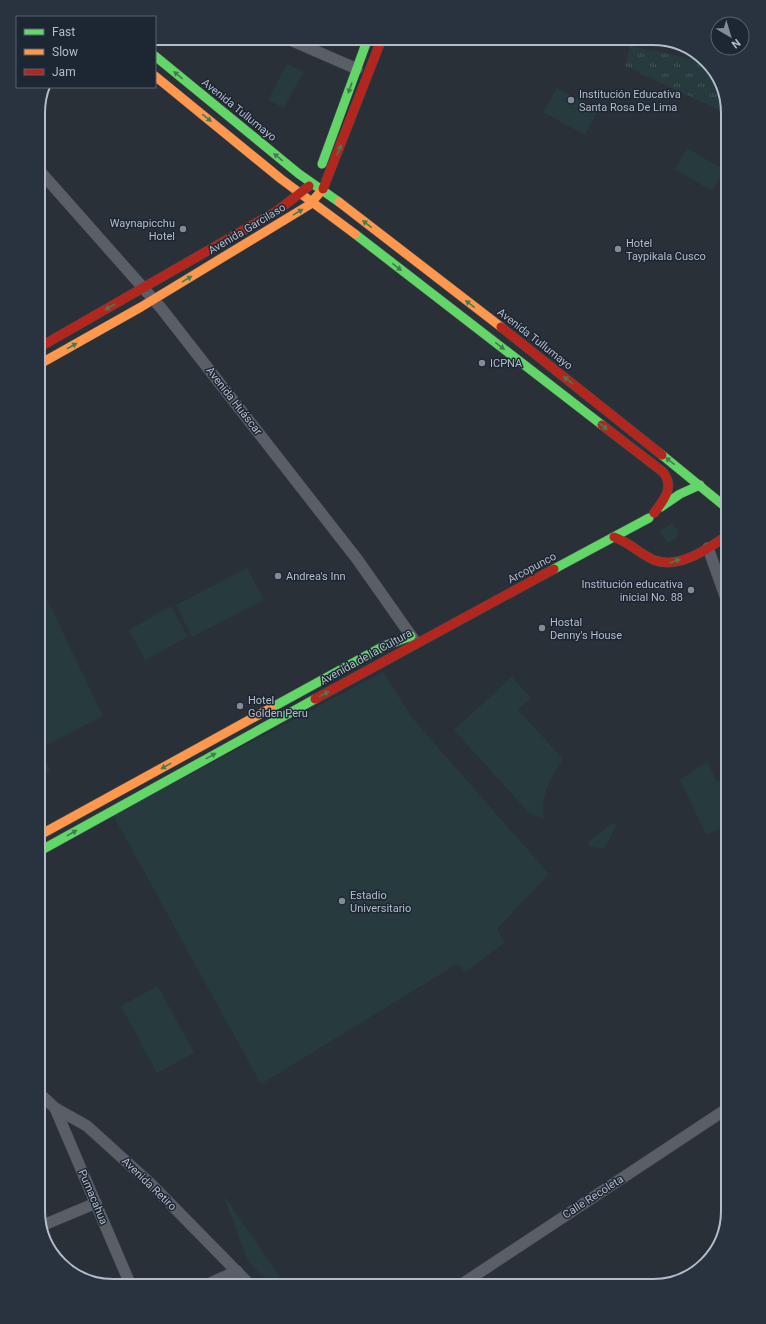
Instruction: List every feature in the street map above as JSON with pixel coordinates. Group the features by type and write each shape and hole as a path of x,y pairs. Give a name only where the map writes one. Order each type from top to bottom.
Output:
{"main road":[{"name":"Avenida Garcilaso","path":"45,344 278,211 301,194 320,168 366,45"},
{"name":"Avenida Garcilaso","path":"45,361 154,299 314,203 323,190 379,45"},
{"name":"Avenida Tullumayo","path":"156,57 310,182 323,190 550,366 721,503"},
{"path":"156,77 293,188 663,472 669,481 669,489 652,515 642,543"},
{"name":"Arcopunco","path":"426,638 614,537 652,515 680,494 700,485"},
{"path":"614,537 633,545 642,543"},
{"path":"642,543 652,560 668,564 708,548 721,540"},
{"name":"Avenida de la Cultura","path":"45,848 196,764 413,640 418,635 426,638"},
{"name":"Avenida de la Cultura","path":"45,832 384,646 413,640"},
{"path":"190,753 196,764"}],"street":[{"path":"302,45 357,69"},
{"name":"Avenida Huáscar","path":"45,177 154,299 357,559 413,640"},
{"path":"708,548 721,584"},
{"name":"Avenida Retiro","path":"45,1099 55,1108 87,1126 151,1184 244,1279"},
{"name":"Pumacahua","path":"55,1108 128,1279"},
{"name":"Calle Recoleta","path":"470,1279 721,1113"},
{"path":"46,1224 96,1203"},
{"path":"219,1279 237,1271"}],"green space":[{"path":"630,46 696,60 710,75 714,83 719,95 721,111 625,66"},
{"path":"287,64 303,72 284,108 268,100"},
{"path":"557,88 598,110 585,135 543,112"},
{"path":"687,148 721,168 721,175 712,191 675,169"},
{"path":"672,523 678,532 676,538 668,543 659,531"},
{"path":"247,568 264,600 192,637 176,605"},
{"path":"45,596 103,716 45,746"},
{"path":"171,606 188,637 145,660 129,630"},
{"name":"Estadio Universitario","path":"383,672 414,720 549,874 497,929 505,942 465,972 457,964 261,1084 113,815"},
{"path":"512,677 531,698 518,710 563,759 545,794 543,810 544,819 529,813 454,730"},
{"path":"45,760 51,771 45,774"},
{"path":"707,762 717,782 721,781 721,829 706,834 680,780"},
{"path":"618,823 604,849 589,846 589,841 611,824"},
{"path":"158,986 194,1053 157,1073 121,1006"},
{"path":"223,1194 281,1279 267,1279 254,1268 247,1259"}],"traffic: fast":[{"path":"322,164 365,45"},
{"path":"156,57 299,174 339,202"},
{"path":"355,234 602,425"},
{"path":"662,455 721,503"},
{"path":"661,507 680,494 700,485"},
{"path":"554,569 649,518"},
{"path":"271,708 384,646 411,636"},
{"path":"45,848 315,699"}],"traffic: slow":[{"path":"156,77 281,179 355,234"},
{"path":"45,361 141,307 309,205 323,189"},
{"path":"339,202 501,327"},
{"path":"45,832 271,708"}],"traffic: jam":[{"path":"323,189 379,45"},
{"path":"45,344 277,211 309,186"},
{"path":"501,327 662,455"},
{"path":"602,425 663,472 668,483 667,493 654,513"},
{"path":"614,537 654,560 664,562 683,560 703,551 721,540"},
{"path":"315,699 554,569"}],"place":[{"name":"Institución Educativa Santa Rosa De Lima","path":"571,100"},
{"name":"Waynapicchu Hotel","path":"183,229"},
{"name":"Hotel Taypikala Cusco","path":"618,249"},
{"name":"ICPNA","path":"482,363"},
{"name":"Andrea's Inn","path":"278,576"},
{"name":"Institución educativa inicial No. 88","path":"691,590"},
{"name":"Hostal Denny's House","path":"542,628"},
{"name":"Hotel Golden Peru","path":"240,706"},
{"name":"Estadio Universitario","path":"342,901"}]}
